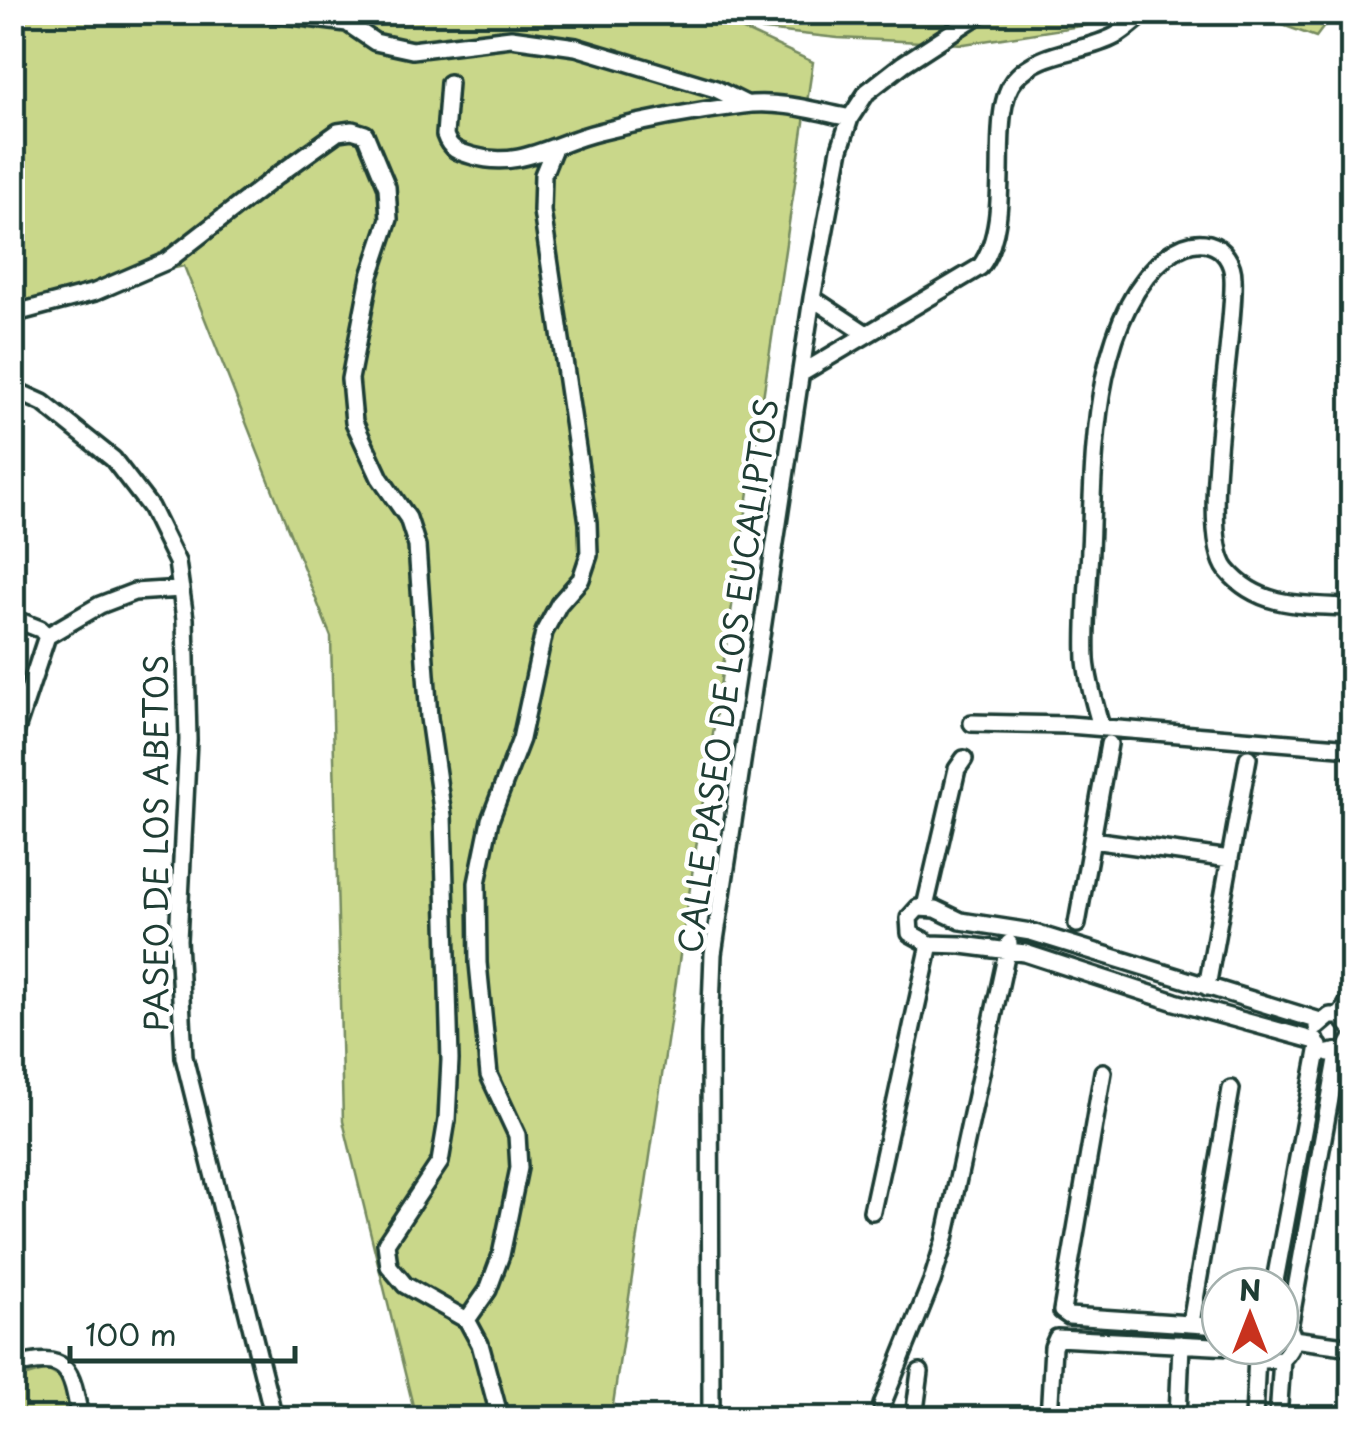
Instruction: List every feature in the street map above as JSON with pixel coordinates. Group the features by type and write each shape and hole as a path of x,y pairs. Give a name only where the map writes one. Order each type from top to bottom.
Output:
{"street":[{"path":"261,12 348,23 375,42 412,50 511,38 576,47 716,89 746,104"},
{"name":"CALLE PASEO DE LOS EUCALIPTOS","path":"710,1418 710,1036 714,954 812,298 840,149 850,118 867,92 983,12"},
{"path":"802,372 980,266 991,244 1002,167 1003,110 1012,81 1028,67 1113,36 1146,12"},
{"path":"449,83 445,135 451,148 503,161 527,158 595,132 746,104 794,106 850,118"},
{"path":"12,314 95,292 167,261 338,132 352,130 364,134 387,186 389,219 370,276 350,378 354,422 380,478 408,518 417,546 429,718 443,816 450,1060 440,1162 386,1243 389,1266 405,1286 467,1320 480,1344 500,1418"},
{"path":"467,1320 488,1290 501,1255 518,1168 517,1136 490,1076 478,964 476,883 490,820 521,739 544,632 581,579 588,555 588,523 542,211 543,175 554,148"},
{"path":"1101,727 1087,666 1085,617 1094,450 1115,337 1132,299 1154,268 1190,243 1210,244 1227,255 1234,276 1214,536 1225,568 1273,603 1352,607"},
{"path":"812,298 865,333"},
{"name":"PASEO DE LOS ABETOS","path":"12,389 43,403 113,459 150,507 177,562 185,619 188,740 178,940 184,1058 274,1418"},
{"path":"12,742 47,636 100,605 134,592 181,589"},
{"path":"12,618 47,636"},
{"path":"972,723 1101,727 1352,748"},
{"path":"1077,924 1109,744"},
{"path":"1207,987 1248,758"},
{"path":"925,907 957,770 964,759"},
{"path":"1092,840 1230,859"},
{"path":"1320,1022 1012,929 961,921 925,907 913,912 908,926 910,934 930,944 1025,953 1317,1044 1324,1052 1338,1054 1352,1040"},
{"path":"882,1405 945,1240 1012,929"},
{"path":"872,1212 930,944"},
{"path":"1176,1002 1183,980"},
{"path":"1340,1016 1350,1000 1352,987"},
{"path":"1278,1266 1317,1044 1315,1034 1320,1022 1330,1016 1340,1016 1352,1029"},
{"path":"1299,1266 1338,1054"},
{"path":"1103,1072 1062,1305 1064,1314 1200,1324"},
{"path":"1191,1323 1231,1089"},
{"path":"1300,1333 1352,1347"},
{"path":"1049,1418 1053,1347 1057,1338 1200,1346"},
{"path":"1178,1418 1182,1344"},
{"path":"12,1366 42,1359 66,1368 80,1418"},
{"path":"1254,1366 1254,1418"},
{"path":"1278,1418 1282,1366"},
{"path":"914,1418 920,1372"}],"green space":[{"path":"12,13 1141,13 964,44 838,38 737,27 813,62 611,1418 416,1418 343,1121 331,637 184,266 13,304"},
{"path":"1249,13 1334,13 1316,37"},
{"path":"47,1370 64,1380 71,1418 13,1418 13,1380"}]}
